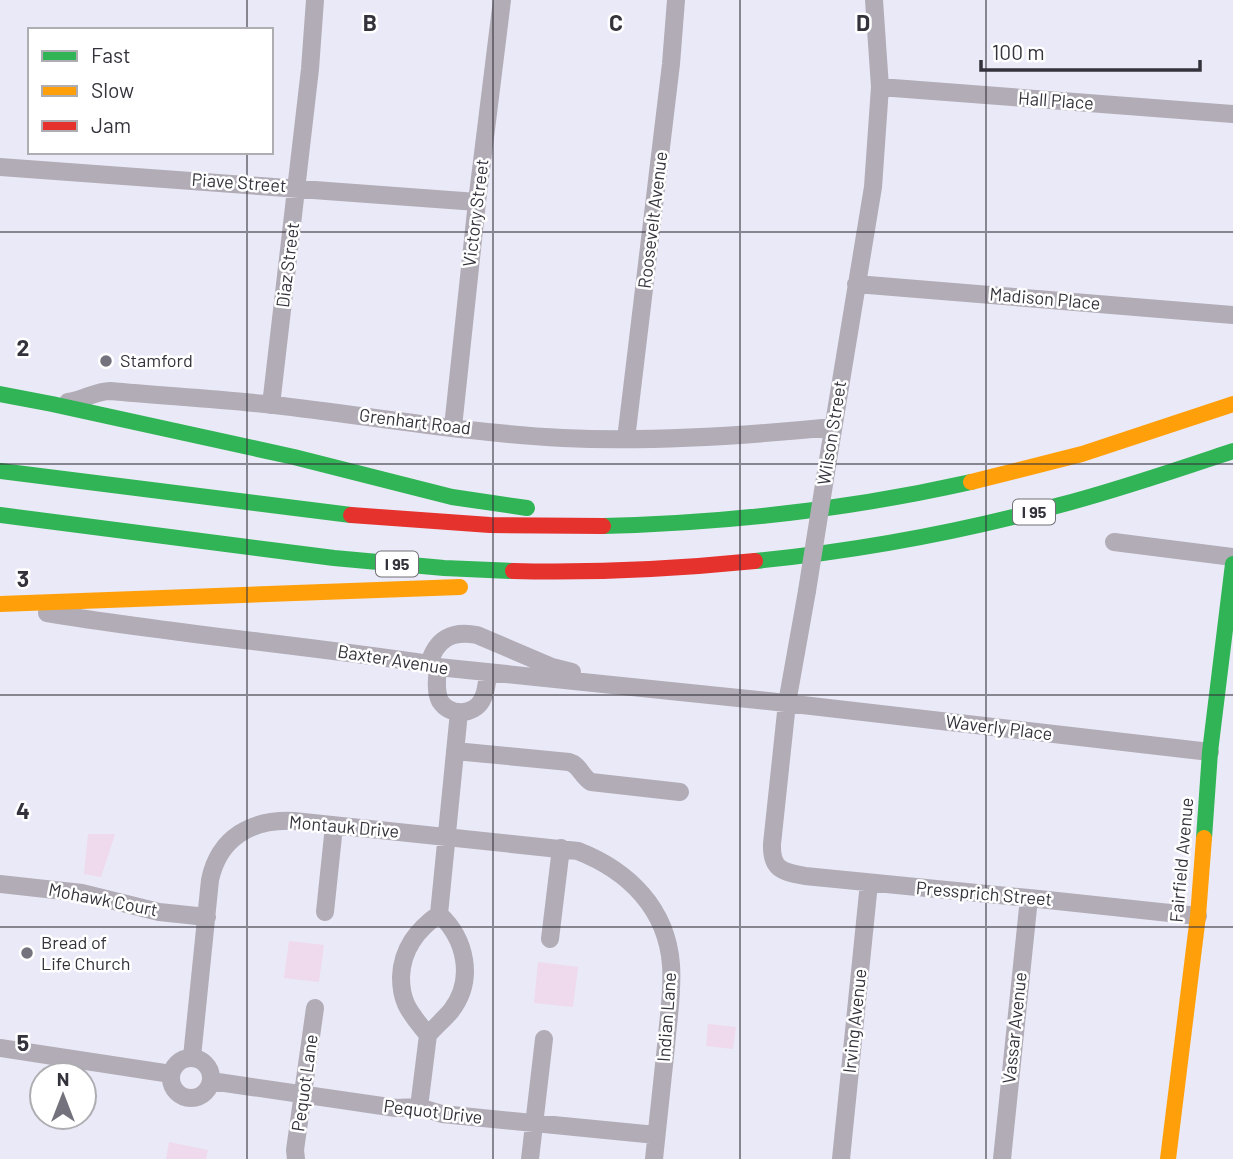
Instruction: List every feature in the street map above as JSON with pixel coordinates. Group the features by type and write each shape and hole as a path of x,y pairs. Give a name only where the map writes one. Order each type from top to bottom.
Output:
{"main road":[{"name":"Grenhart Road","path":"0,394 52,404"},
{"path":"52,404 293,457 452,498 667,524"},
{"path":"0,471 403,520 510,526 667,524 773,515 943,488 1083,454 1233,404"},
{"name":"I 95","path":"0,515 304,555 410,565 516,571 636,570 729,564 888,544 980,525 1109,492 1233,451"},
{"path":"541,587 729,564"},
{"name":"Fairfield Avenue","path":"1168,1159 1198,916 1210,752 1233,564"},
{"path":"0,605 473,587"}],"street":[{"name":"Diaz Street","path":"271,405 310,69 315,0"},
{"name":"Victory Street","path":"453,427 502,0"},
{"name":"Roosevelt Avenue","path":"626,439 671,64 676,0"},
{"name":"Wilson Street","path":"774,864 771,855 787,703 873,187 880,87 874,0"},
{"name":"Hall Place","path":"880,87 1233,114"},
{"name":"Piave Street","path":"0,167 477,202"},
{"name":"Madison Place","path":"856,284 1233,315"},
{"name":"Grenhart Road","path":"52,404 80,400 102,391 110,391 271,405 563,438 722,437 833,427"},
{"path":"1114,542 1233,557"},
{"name":"Baxter Avenue","path":"0,605 114,624 366,654 433,666 787,703"},
{"path":"488,672 486,691 480,703 469,711 451,710 440,701 432,655 450,636 466,633 487,639 552,667 626,686"},
{"name":"Waverly Place","path":"787,703 1210,752"},
{"path":"428,1035 406,1003 401,984 402,962 410,942 439,914 459,712"},
{"path":"456,751 569,762 576,764 591,782 680,792"},
{"name":"Montauk Drive","path":"192,1057 212,868 224,848 241,833 261,823 276,820 561,848 578,851 600,860"},
{"path":"325,912 334,826"},
{"path":"550,939 561,848"},
{"name":"Indian Lane","path":"600,860 616,869 651,906 660,920 669,951 669,1015 654,1159"},
{"name":"Pressprich Street","path":"774,864 789,874 1198,916"},
{"name":"Irving Avenue","path":"841,1159 869,883"},
{"name":"Mohawk Court","path":"0,884 82,894 159,912 207,917"},
{"name":"Vassar Avenue","path":"1002,1159 1029,898"},
{"path":"419,1107 428,1035 452,1010 460,995 464,976 462,947 449,923 439,914"},
{"name":"Pequot Lane","path":"296,1159 295,1150 315,1008"},
{"path":"530,1159 544,1039"},
{"path":"0,1048 171,1074"},
{"path":"192,1057 207,1065 211,1072 211,1081 202,1095 184,1097 176,1092 171,1084 171,1074 182,1059 192,1057"},
{"name":"Pequot Drive","path":"211,1081 396,1108 419,1107 442,1114 656,1135"}],"shaded area":[{"path":"88,834 115,834 101,877 84,874"},
{"path":"289,941 324,945 319,982 284,978"},
{"path":"538,962 578,967 573,1007 534,1003"},
{"path":"708,1024 736,1027 733,1049 706,1046"},
{"path":"169,1142 208,1150 206,1159 166,1159"}],"traffic: fast":[{"path":"0,394 52,404"},
{"path":"52,404 294,457 452,497 527,508"},
{"path":"755,561 870,546 985,524 1103,493 1233,451"},
{"path":"0,471 351,515"},
{"path":"603,526 696,522 788,513 880,500 971,482"},
{"path":"0,515 334,558 513,571"},
{"path":"1204,838 1210,752 1233,564"}],"traffic: slow":[{"path":"971,482 1082,454 1233,404"},
{"path":"0,604 460,587"},
{"path":"1168,1159 1198,916 1204,838"}],"traffic: jam":[{"path":"351,515 490,525 603,526"},
{"path":"513,571 634,570 755,561"}],"place":[{"name":"Stamford","path":"106,361"},
{"name":"Bread of Life Church","path":"27,953"}]}
